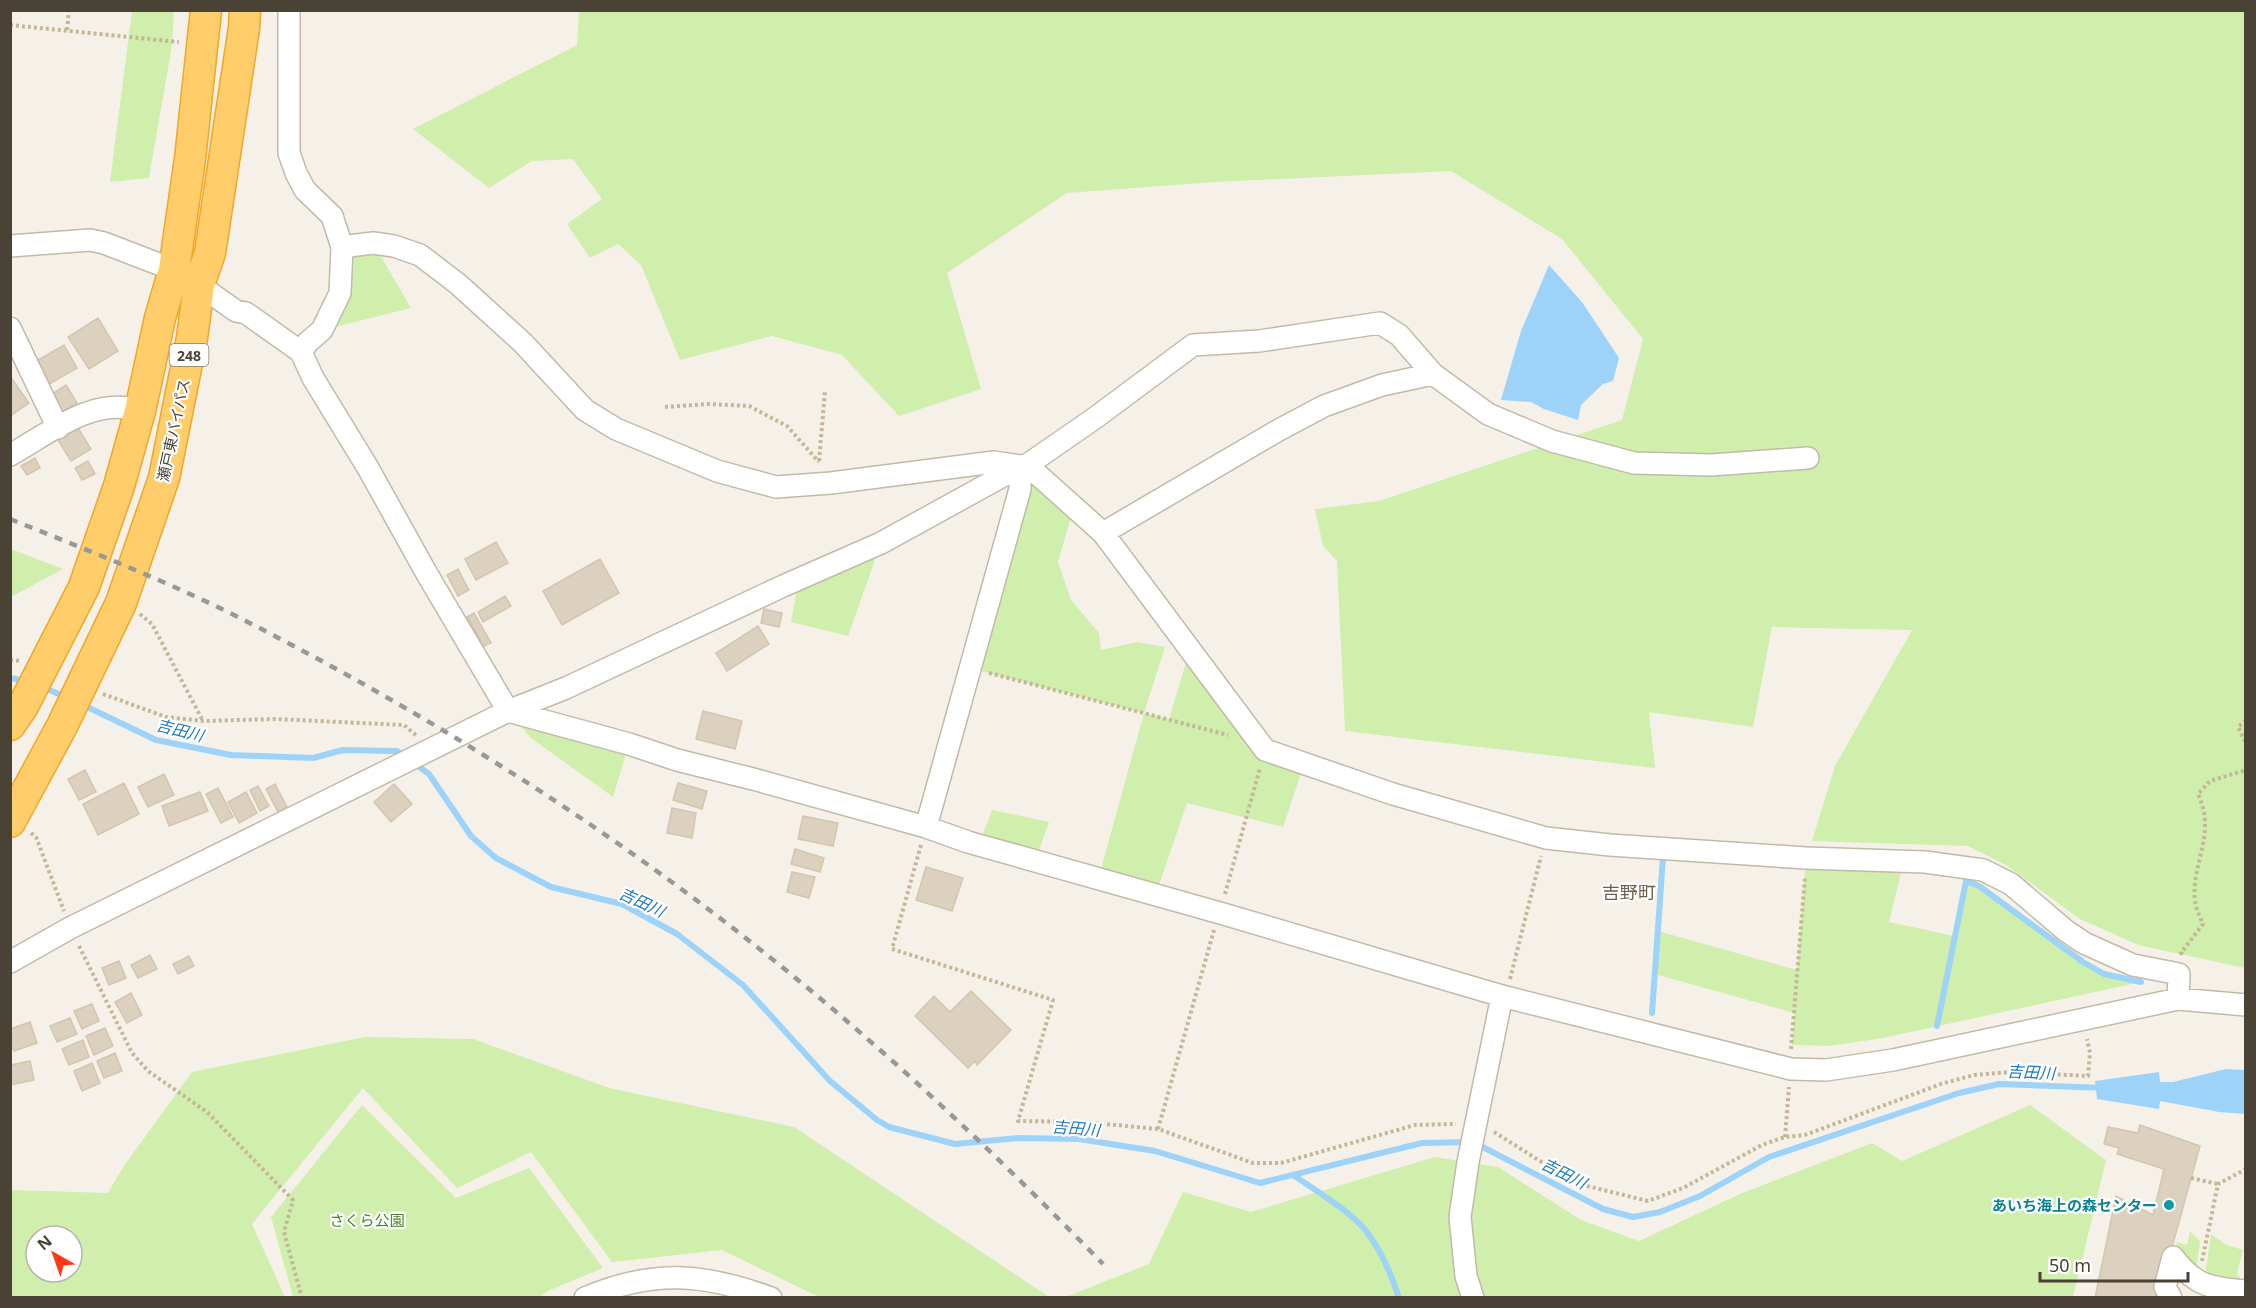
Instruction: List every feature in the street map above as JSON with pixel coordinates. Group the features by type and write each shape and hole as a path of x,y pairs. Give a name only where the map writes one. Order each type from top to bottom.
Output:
{"highway":[{"name":"瀬戸東バイパス","path":"10,822 62,726 121,603 164,478 192,338 186,277 206,10"},
{"name":"瀬戸東バイパス","path":"17,715 84,587 119,486 140,411 160,318 186,277 210,253 245,10"}],"street":[{"path":"289,10 290,153 296,173 305,190 332,216 342,247 340,293 322,330 308,342 301,352"},
{"path":"10,246 90,240 104,243 186,277 236,311 246,313 301,352 313,378 368,468 508,711 629,744 677,760 926,827 968,842 1502,996 1791,1069 1826,1070 1893,1060 2178,999 2246,1005"},
{"path":"342,247 373,243 394,246 420,255 458,284 523,343 585,410 616,429 717,471 776,487 821,472 831,483 994,462 1024,466 1103,533 1265,750 1393,794 1546,838 1610,845 1806,858 1926,862 1983,870 2011,884 2065,930 2084,943 2133,964 2179,974 2178,999"},
{"path":"10,962 70,928 508,711 566,688 880,543 1024,466 1095,418 1193,345 1259,340 1380,323 1399,335 1434,374 1488,414 1552,441 1634,463 1711,465 1808,458"},
{"path":"10,328 58,428"},
{"path":"1103,533 1324,406 1382,385 1434,374"},
{"path":"10,455 85,413 108,407 128,406 140,411"},
{"path":"926,827 1020,489 1024,466"},
{"path":"1473,1298 1466,1276 1460,1217 1468,1162 1502,996"},
{"path":"2171,1298 2165,1287 2173,1257 2185,1272 2198,1282 2224,1289 2246,1291"},
{"path":"585,1298 613,1286 662,1277 716,1280 771,1298"}],"path":[{"path":"67,30 69,10"},
{"path":"10,25 204,44"},
{"path":"821,472 825,391"},
{"path":"665,407 709,404 749,406 788,426 821,472"},
{"path":"121,603 152,624 203,721"},
{"path":"969,668 1239,738 1265,750 1158,1128"},
{"path":"81,687 166,717 203,721 276,719 404,725 432,748"},
{"path":"2246,720 2238,727 2246,743"},
{"path":"2179,974 2190,959 2181,953 2202,924 2195,903 2196,880 2205,835 2205,809 2198,794 2210,781 2246,770"},
{"path":"926,827 892,949 1053,1000 1018,1121 1084,1122 1158,1128 1253,1163 1281,1163 1415,1125 1476,1129 1500,1134 1575,1183 1648,1201 1683,1188 1762,1145 1785,1137 1805,1134 1941,1084 1974,1075 2011,1072 2088,1076 2090,1053 2083,1018"},
{"path":"1502,996 1510,980 1546,838"},
{"path":"1785,1137 1806,858"},
{"path":"148,1071 207,1113 294,1200 284,1232 302,1298"},
{"path":"2191,1178 2218,1185 2246,1169"},
{"path":"2207,1233 2218,1185"}],"green space":[{"path":"132,11 174,11 172,45 149,178 110,182"},
{"path":"579,11 2245,11 2245,968 2138,945 2080,919 2006,865 1968,846 1812,841 1835,766 1912,630 1772,627 1753,727 1649,712 1655,768 1345,731 1337,561 1323,546 1315,509 1379,501 1622,420 1643,339 1562,239 1451,171 1215,182 1067,193 947,273 981,389 899,416 842,355 772,336 680,360 641,265 618,244 590,258 567,224 602,199 573,159 532,161 489,188 413,129 577,45"},
{"path":"373,243 411,308 322,330 342,247"},
{"path":"1021,466 1074,507 1058,562 1071,600 1099,633 1101,650 1137,642 1165,647 1144,713 969,668"},
{"path":"881,543 848,636 791,622 799,579"},
{"path":"11,549 63,569 11,597"},
{"path":"1190,649 1265,750 1304,764 1283,827 1187,803 1159,885 1101,869 1144,713 1169,719"},
{"path":"508,711 629,744 613,797 531,738"},
{"path":"992,810 1049,822 1039,851 983,834"},
{"path":"1806,858 1904,861 1889,922 1954,936 1966,881 1979,886 2083,962 2104,974 2141,982 1883,1038 1829,1046 1792,1045 1794,1013 1655,974 1658,931 1797,970"},
{"path":"365,1037 473,1039 609,1088 794,1127 1049,1297 819,1297 722,1250 612,1262 531,1152 457,1188 363,1088 252,1224 285,1297 11,1297 11,1190 108,1193 123,1167 192,1072"},
{"name":"さくら公園","path":"362,1105 456,1198 529,1168 603,1268 548,1291 540,1297 293,1297 271,1217"},
{"path":"2030,1105 2106,1160 2073,1297 1063,1298 1149,1264 1183,1192 1251,1212 1435,1157 1498,1167 1581,1220 1639,1241 1740,1194 1872,1143 1902,1161"},
{"path":"2190,1231 2200,1241 2195,1280 2173,1257 2177,1242 2187,1245"},
{"path":"2211,1234 2225,1244 2243,1250 2237,1274 2245,1284 2204,1284"}],"water":[{"path":"1549,265 1582,302 1619,358 1613,381 1603,384 1581,405 1578,420 1544,409 1531,402 1501,400 1521,331"},
{"path":"2226,1069 2245,1070 2245,1114 2219,1112 2160,1101 2159,1109 2097,1099 2095,1081 2159,1072 2160,1082 2173,1082"}],"building":[{"path":"98,318 118,351 89,369 68,337"},
{"path":"64,345 77,368 44,387 31,364"},
{"path":"10,376 29,403 10,416"},
{"path":"66,385 77,403 60,413 49,396"},
{"path":"78,428 91,449 71,461 58,440"},
{"path":"35,458 40,468 27,475 21,466"},
{"path":"88,461 95,474 82,480 75,468"},
{"path":"496,542 508,563 476,580 465,559"},
{"path":"600,559 619,593 562,625 543,591"},
{"path":"458,569 469,590 458,596 447,575"},
{"path":"505,596 511,606 483,622 478,612"},
{"path":"764,609 782,613 779,627 761,623"},
{"path":"474,613 491,643 484,646 467,617"},
{"path":"758,626 769,644 727,671 716,653"},
{"path":"703,711 742,721 735,749 696,739"},
{"path":"85,770 96,792 79,800 68,779"},
{"path":"164,774 174,795 148,807 138,787"},
{"path":"124,783 139,814 98,835 83,804"},
{"path":"678,783 707,791 702,809 673,800"},
{"path":"275,784 287,807 278,812 266,789"},
{"path":"394,784 412,804 391,822 374,802"},
{"path":"258,786 269,806 260,811 250,790"},
{"path":"218,788 233,817 221,823 206,794"},
{"path":"200,792 208,811 169,826 162,806"},
{"path":"246,792 257,813 239,823 228,802"},
{"path":"672,808 696,813 692,838 667,833"},
{"path":"803,816 838,823 833,846 798,839"},
{"path":"795,849 824,858 820,872 791,864"},
{"path":"926,867 963,878 952,911 916,900"},
{"path":"792,872 815,877 809,898 787,892"},
{"path":"150,955 157,969 138,978 131,965"},
{"path":"189,956 194,966 178,974 173,964"},
{"path":"119,961 126,978 109,985 102,968"},
{"path":"971,991 1011,1030 977,1065 975,1061 968,1068 915,1016 934,996 950,1012"},
{"path":"131,993 142,1015 127,1023 115,1002"},
{"path":"92,1004 99,1021 82,1029 74,1011"},
{"path":"70,1018 77,1034 57,1042 50,1026"},
{"path":"30,1022 37,1043 14,1051 10,1042 10,1029"},
{"path":"105,1028 113,1046 94,1055 86,1036"},
{"path":"83,1040 89,1057 69,1065 62,1049"},
{"path":"115,1053 122,1071 104,1078 97,1061"},
{"path":"30,1061 34,1080 10,1085 10,1065"},
{"path":"92,1063 100,1083 82,1091 74,1071"},
{"name":"あいち海上の森センター","path":"2140,1125 2200,1146 2158,1298 2095,1298 2116,1196 2153,1215 2164,1169 2117,1154 2119,1148 2104,1144 2108,1127 2138,1133"}],"waterway":[{"name":"吉田川","path":"10,678 27,681"},
{"name":"吉田川","path":"42,687 66,697"},
{"name":"吉田川","path":"81,704 156,740 231,755 313,758 343,750 397,751 406,757"},
{"name":"吉田川","path":"414,763 429,774 471,836 496,858 551,887 622,904 677,934 743,985 830,1081 877,1120 889,1127 955,1144 1018,1138 1079,1139 1155,1151 1260,1183 1422,1143 1473,1142 1603,1209 1633,1217 1660,1212 1700,1196 1769,1157 1959,1093 1999,1084 2104,1088"},
{"path":"1652,1013 1663,857"},
{"path":"1937,1026 1966,881 1979,886 2083,962 2104,974 2141,982"},
{"path":"1293,1175 1334,1202 1362,1227 1382,1257 1399,1298"}],"railway":[{"path":"10,519 154,578 238,617 374,690 571,811 696,900 848,1022 978,1140 1103,1264"}],"place":[{"name":"あいち海上の森センター","path":"2169,1205"}],"district":[{"name":"吉野町","path":"1629,892"}]}
